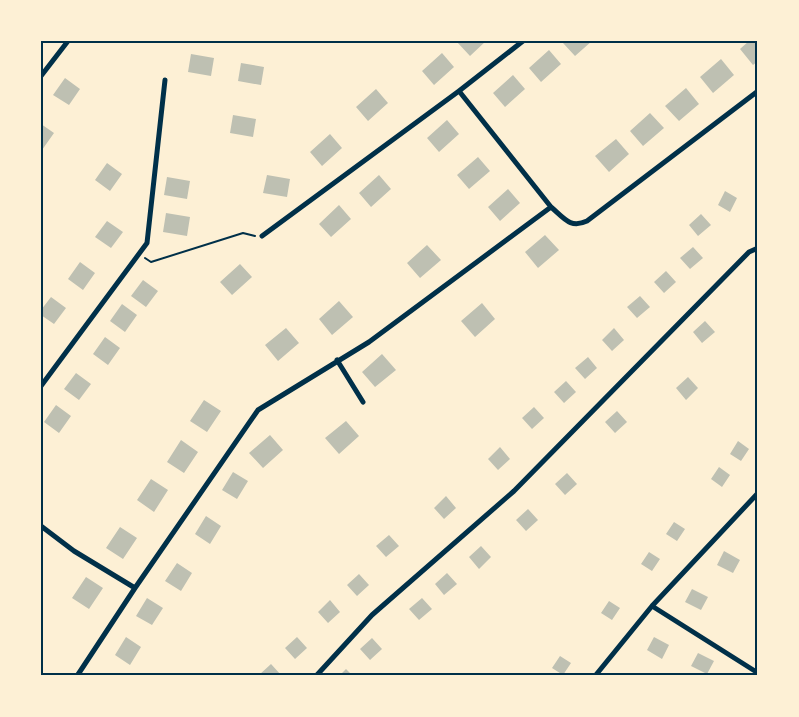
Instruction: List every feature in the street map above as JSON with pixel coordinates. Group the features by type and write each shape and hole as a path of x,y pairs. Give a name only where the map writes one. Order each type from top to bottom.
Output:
{"street":[{"path":"41,76 68,41"},
{"path":"262,236 459,91 523,41"},
{"path":"41,386 147,243 165,80"},
{"path":"459,91 551,207 572,225 579,225 587,221 758,91"},
{"path":"77,676 135,588 258,410 369,342 551,207"},
{"path":"316,676 372,615 514,491 749,252 758,248"},
{"path":"337,360 363,402"},
{"path":"595,676 652,606 758,493"},
{"path":"41,526 74,551 135,588"},
{"path":"652,606 758,673"}],"path":[{"path":"139,254 151,262 243,233 262,236"}],"building":[{"path":"486,41 470,56 457,42"},
{"path":"565,41 592,41 575,56 563,43"},
{"path":"749,41 758,41 758,61 753,65 740,49"},
{"path":"549,50 561,64 541,82 529,68"},
{"path":"442,53 454,67 434,85 422,71"},
{"path":"191,54 214,58 211,76 188,72"},
{"path":"721,59 734,75 713,93 700,77"},
{"path":"241,63 264,67 261,85 238,81"},
{"path":"513,75 525,89 505,107 493,93"},
{"path":"65,78 80,89 69,105 53,95"},
{"path":"686,88 699,104 679,121 665,106"},
{"path":"376,89 388,103 368,121 356,107"},
{"path":"650,113 664,128 643,146 630,131"},
{"path":"233,115 256,119 253,137 230,133"},
{"path":"447,120 459,134 439,152 427,138"},
{"path":"41,124 54,133 42,150 41,149"},
{"path":"330,134 342,148 322,166 310,152"},
{"path":"616,139 629,154 609,172 595,156"},
{"path":"478,157 490,171 469,189 457,175"},
{"path":"107,163 122,174 110,191 95,180"},
{"path":"267,175 290,179 287,197 263,193"},
{"path":"379,175 391,189 371,207 359,193"},
{"path":"167,177 190,181 187,199 164,195"},
{"path":"508,189 520,203 500,221 488,207"},
{"path":"725,191 737,198 730,212 718,205"},
{"path":"339,205 351,219 331,237 319,224"},
{"path":"166,213 190,217 187,236 163,232"},
{"path":"701,214 711,225 698,236 689,225"},
{"path":"107,221 123,232 111,248 95,237"},
{"path":"545,235 559,250 538,268 525,252"},
{"path":"427,245 441,260 420,278 407,263"},
{"path":"693,247 703,258 690,269 680,258"},
{"path":"80,262 95,273 83,290 68,279"},
{"path":"240,264 252,277 232,295 220,282"},
{"path":"666,271 676,282 664,293 654,282"},
{"path":"143,280 158,291 146,307 131,296"},
{"path":"640,296 650,307 637,318 627,307"},
{"path":"51,297 66,308 54,324 41,315 41,310"},
{"path":"339,301 353,317 332,335 319,319"},
{"path":"482,303 495,319 475,337 461,321"},
{"path":"122,304 137,315 125,332 110,321"},
{"path":"705,321 715,332 702,343 693,332"},
{"path":"286,328 299,343 278,361 265,345"},
{"path":"614,328 624,340 612,351 602,340"},
{"path":"105,337 120,348 108,365 93,354"},
{"path":"382,354 396,370 375,387 362,372"},
{"path":"588,357 597,368 585,379 575,368"},
{"path":"76,373 91,384 79,400 64,389"},
{"path":"688,377 698,388 686,400 676,388"},
{"path":"566,381 576,392 564,403 554,392"},
{"path":"204,400 221,411 207,432 190,421"},
{"path":"56,405 71,416 59,433 44,422"},
{"path":"534,407 544,418 532,429 522,418"},
{"path":"617,411 627,422 615,433 605,422"},
{"path":"346,421 359,436 339,454 325,438"},
{"path":"270,435 283,450 263,468 249,453"},
{"path":"181,440 198,452 184,473 167,462"},
{"path":"738,441 749,449 741,461 730,454"},
{"path":"500,447 510,459 498,470 488,459"},
{"path":"719,467 730,475 722,487 711,479"},
{"path":"233,472 248,481 237,499 222,490"},
{"path":"567,473 577,484 565,495 555,484"},
{"path":"151,479 168,490 154,512 137,500"},
{"path":"446,496 456,508 444,519 434,508"},
{"path":"528,509 538,520 526,531 516,520"},
{"path":"206,516 221,526 210,544 195,534"},
{"path":"674,522 685,529 677,541 666,534"},
{"path":"120,527 137,538 123,559 106,548"},
{"path":"389,535 399,546 386,557 376,546"},
{"path":"481,546 491,557 479,569 469,557"},
{"path":"724,551 740,560 733,573 717,565"},
{"path":"649,552 660,559 652,571 641,564"},
{"path":"177,563 192,573 181,591 165,581"},
{"path":"447,573 457,584 444,595 435,584"},
{"path":"359,574 369,585 357,596 347,585"},
{"path":"86,577 103,588 89,609 72,598"},
{"path":"692,589 708,597 701,610 685,602"},
{"path":"147,598 163,608 152,625 136,616"},
{"path":"422,598 432,609 419,620 409,609"},
{"path":"330,600 340,612 328,623 318,612"},
{"path":"609,601 620,608 612,620 601,613"},
{"path":"126,637 141,647 130,665 115,655"},
{"path":"297,637 307,648 295,659 285,648"},
{"path":"654,637 669,645 662,659 647,650"},
{"path":"372,638 382,649 370,660 360,649"},
{"path":"698,653 714,661 707,674 691,666"},
{"path":"560,656 571,663 563,675 552,668"},
{"path":"271,664 281,675 259,675"},
{"path":"346,669 353,676 339,676"}]}
